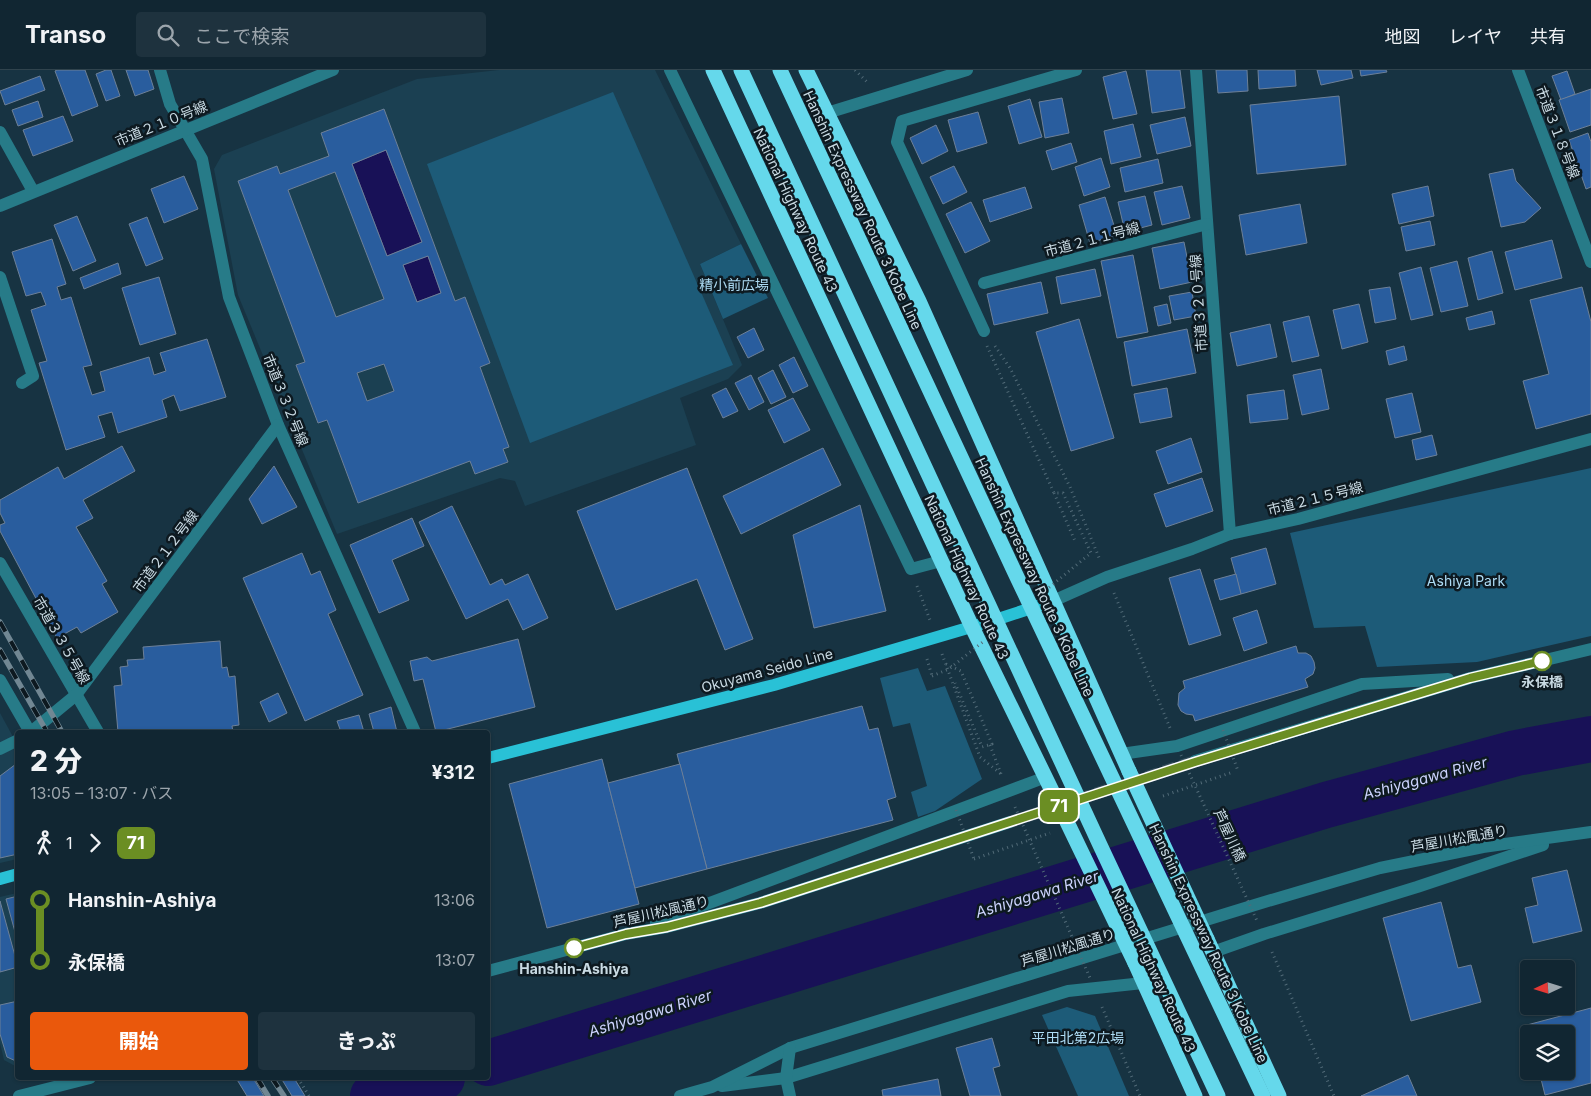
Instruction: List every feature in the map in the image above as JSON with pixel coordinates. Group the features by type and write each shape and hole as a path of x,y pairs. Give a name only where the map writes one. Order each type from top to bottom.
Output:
{"highway":[{"name":"National Highway Route 43","path":"713,70 972,627 1046,776 1195,1096"},
{"path":"740,70 1218,1096"},
{"name":"Hanshin Expressway Route 3 Kobe Line","path":"780,70 1016,575 1263,1096"},
{"path":"806,70 918,301 1046,598 1129,771 1279,1096"}],"main road":[{"name":"Okuyama Seido Line","path":"490,757 774,685 972,627 1046,598"},
{"path":"0,879 15,875"}],"street":[{"name":"市道３３２号線","path":"160,70 170,104 202,159 230,296 278,425 414,730"},
{"name":"市道２１０号線","path":"0,206 334,70"},
{"path":"670,70 911,569 942,561"},
{"path":"984,331 897,142 902,121 1076,70"},
{"name":"市道３２０号線","path":"1196,70 1230,534"},
{"name":"市道３１８号線","path":"1518,70 1591,262"},
{"path":"827,113 962,71"},
{"path":"0,132 33,192"},
{"name":"市道２１１号線","path":"984,283 1207,224"},
{"path":"0,277 33,376 22,384"},
{"name":"市道２１２号線","path":"32,730 76,695 278,425"},
{"name":"市道２１５号線","path":"1046,598 1192,549 1230,534 1298,519 1591,439"},
{"name":"市道３３５号線","path":"0,563 97,730"},
{"path":"1195,762 1470,678 1591,649"},
{"path":"1121,754 1179,751 1223,730 1362,684 1470,678"},
{"path":"0,680 29,730"},
{"path":"0,749 15,742"},
{"path":"626,934 1046,776"},
{"name":"芦屋川松風通り","path":"490,970 626,934 667,927 760,903 1010,822"},
{"name":"芦屋川松風通り","path":"680,1096 712,1087 790,1048 1380,868 1483,847 1591,832"},
{"path":"1210,946 1261,928 1417,887 1571,835"},
{"path":"712,1087 786,1078 1092,983 1143,983"},
{"path":"790,1048 786,1078 790,1096"},
{"path":"19,1096 82,1080"}],"path":[{"name":"芦屋川橋","path":"984,331 1010,368 1070,487 1179,751 1261,928 1334,1096"},
{"path":"987,346 1075,541"},
{"path":"1046,598 1091,553 1064,493 1054,492"},
{"path":"911,569 980,757 1001,774"},
{"path":"932,676 950,669 987,639"},
{"path":"946,663 961,671 1001,774 1140,1096"},
{"path":"950,669 982,747 991,745"},
{"path":"1207,780 1238,770 1223,730"},
{"path":"956,810 974,858 1005,848"},
{"path":"299,1080 310,1096"}],"shaded area":[{"path":"499,70 655,70 741,244 700,264 742,365 728,379 680,398 696,445 525,506 515,481 500,478 337,534 238,295 214,169 222,155 417,79"},
{"path":"386,150 422,242 387,256 352,164"},
{"path":"428,256 441,293 417,302 403,265"},
{"path":"0,713 15,740 15,859 0,863"},
{"path":"15,893 15,1066 4,1060 0,1043 0,897"}],"green space":[{"path":"613,92 733,365 530,443 427,164"},
{"name":"精小前広場","path":"741,244 768,298 723,319 700,264"},
{"name":"Ashiya Park","path":"1591,468 1591,636 1477,662 1377,667 1365,626 1314,628 1290,533"},
{"path":"918,668 927,691 945,686 982,779 935,811 918,817 911,792 927,786 910,723 893,727 880,678"},
{"name":"平田北第2広場","path":"1067,1007 1095,1016 1129,1096 1078,1096 1042,1015"}],"building":[{"path":"85,70 98,106 72,116 55,71"},
{"path":"111,70 120,96 106,101 96,74"},
{"path":"126,70 148,70 154,89 135,96"},
{"path":"1146,70 1180,70 1185,108 1152,113"},
{"path":"1216,70 1247,70 1248,91 1218,93"},
{"path":"1258,70 1295,70 1296,86 1259,89"},
{"path":"1317,70 1351,70 1353,78 1321,85"},
{"path":"1360,70 1386,70 1387,72 1361,76"},
{"path":"1126,71 1137,114 1113,119 1103,77"},
{"path":"1567,71 1575,94 1561,100 1552,76"},
{"path":"40,76 45,90 5,105 0,91"},
{"path":"1591,89 1591,125 1570,132 1559,100"},
{"path":"1339,96 1346,165 1257,174 1250,105"},
{"path":"1062,98 1069,133 1045,138 1039,102"},
{"path":"1030,99 1042,137 1019,144 1008,106"},
{"path":"38,101 43,117 18,126 12,110"},
{"path":"384,109 455,301 465,297 490,363 480,367 509,447 503,449 508,462 475,474 470,461 358,503 327,420 318,423 296,365 305,362 238,181 277,166 280,174 329,156 321,133","holes":["386,150 422,242 387,256 352,164","335,172 384,299 336,317 288,190","428,256 441,293 417,302 403,265","384,364 394,391 367,401 357,373"]},
{"path":"978,112 987,143 957,152 948,120"},
{"path":"63,116 73,141 33,156 23,130"},
{"path":"1185,117 1191,146 1157,154 1150,125"},
{"path":"1133,124 1141,157 1111,164 1104,131"},
{"path":"936,125 948,151 922,164 910,138"},
{"path":"1588,133 1591,142 1591,187 1586,189 1569,140"},
{"path":"1071,143 1077,162 1052,170 1046,151"},
{"path":"1101,158 1110,187 1084,196 1075,167"},
{"path":"1158,159 1163,183 1125,192 1120,168"},
{"path":"954,166 967,192 943,204 930,177"},
{"path":"1513,169 1516,181 1541,208 1525,222 1501,227 1489,174"},
{"path":"184,176 198,209 164,223 151,189"},
{"path":"1182,186 1190,218 1162,225 1154,192"},
{"path":"1428,186 1434,216 1399,224 1392,194"},
{"path":"1025,187 1032,208 990,222 983,200"},
{"path":"1145,196 1152,225 1125,232 1118,202"},
{"path":"1105,197 1117,235 1090,243 1079,205"},
{"path":"971,202 990,241 965,253 946,214"},
{"path":"1300,204 1307,243 1246,255 1239,215"},
{"path":"77,216 96,261 73,271 54,225"},
{"path":"147,217 163,259 146,266 129,224"},
{"path":"1430,221 1435,245 1406,251 1401,227"},
{"path":"52,239 66,284 57,287 61,300 71,297 92,365 83,367 92,395 105,391 100,372 149,357 154,375 166,371 160,353 207,339 226,397 180,411 174,395 162,400 167,417 118,433 112,412 98,416 105,437 66,450 39,363 47,361 31,310 46,305 41,292 26,296 12,252"},
{"path":"1552,240 1562,278 1515,290 1505,252"},
{"path":"1184,242 1192,282 1160,289 1152,248"},
{"path":"1492,251 1503,293 1478,300 1468,258"},
{"path":"1133,255 1148,332 1117,338 1101,261"},
{"path":"1457,261 1468,306 1441,312 1430,268"},
{"path":"118,263 121,274 84,289 80,278"},
{"path":"1421,267 1433,315 1411,320 1399,273"},
{"path":"1095,269 1101,296 1061,304 1056,277"},
{"path":"159,277 176,334 140,345 122,288"},
{"path":"1041,282 1048,313 994,325 987,294"},
{"path":"1390,287 1396,319 1375,323 1369,290"},
{"path":"1582,287 1591,322 1591,414 1536,429 1523,381 1549,374 1530,300"},
{"path":"1192,292 1196,316 1174,320 1169,296"},
{"path":"1167,304 1171,323 1158,326 1154,307"},
{"path":"1359,304 1368,342 1342,349 1333,310"},
{"path":"1492,311 1495,324 1469,330 1466,318"},
{"path":"1309,316 1319,356 1292,362 1283,322"},
{"path":"1079,319 1114,438 1071,451 1036,332"},
{"path":"1270,324 1277,357 1237,366 1230,333"},
{"path":"754,328 764,350 748,358 737,337"},
{"path":"1187,329 1196,373 1132,386 1124,342"},
{"path":"1404,346 1407,360 1389,365 1386,351"},
{"path":"794,357 808,386 793,393 779,365"},
{"path":"1321,369 1329,409 1302,415 1293,375"},
{"path":"773,370 786,397 771,404 758,378"},
{"path":"751,375 764,402 749,410 735,383"},
{"path":"726,388 738,411 723,418 712,395"},
{"path":"1167,388 1172,417 1140,423 1134,394"},
{"path":"1284,390 1288,419 1250,423 1247,395"},
{"path":"1412,393 1421,432 1395,438 1386,399"},
{"path":"793,398 810,430 784,443 768,410"},
{"path":"1432,435 1437,455 1416,460 1412,440"},
{"path":"1191,438 1202,472 1168,484 1156,451"},
{"path":"122,446 135,471 83,500 93,518 76,527 107,581 102,584 118,612 81,633 77,627 57,638 0,531 0,525 5,523 0,513 0,500 58,467 64,479"},
{"path":"823,448 841,485 741,534 723,496"},
{"path":"274,466 297,507 262,524 249,499"},
{"path":"687,468 753,639 725,650 697,579 616,610 577,511"},
{"path":"1202,478 1213,511 1166,527 1154,494"},
{"path":"860,505 886,611 814,628 793,535"},
{"path":"452,506 490,585 502,579 505,585 528,574 548,618 523,630 508,599 466,619 419,522"},
{"path":"412,518 424,546 392,560 409,600 379,613 350,545"},
{"path":"1266,548 1276,584 1241,594 1231,558"},
{"path":"302,553 311,575 320,571 336,610 328,614 363,695 305,721 243,578"},
{"path":"1200,569 1221,635 1189,645 1169,578"},
{"path":"1236,574 1241,594 1220,600 1214,580"},
{"path":"1257,610 1267,643 1244,651 1233,618"},
{"path":"518,639 535,707 444,730 436,730 423,679 414,681 410,661 427,657 432,661"},
{"path":"220,641 222,668 227,667 229,677 235,676 239,725 232,726 233,730 118,730 114,686 122,685 120,667 128,666 127,660 144,659 143,647"},
{"path":"1296,646 1298,653 1306,653 1311,656 1314,662 1313,674 1305,679 1308,687 1195,721 1193,715 1181,711 1178,705 1179,693 1185,688 1183,681"},
{"path":"278,693 287,713 269,722 260,702"},
{"path":"862,706 869,730 878,728 896,797 887,800 893,820 707,869 677,754"},
{"path":"391,707 397,730 373,730 369,714"},
{"path":"359,715 363,730 340,730 337,721"},
{"path":"602,759 639,904 547,928 509,784"},
{"path":"680,764 707,869 635,888 608,783"},
{"path":"15,765 15,855 0,858 0,776"},
{"path":"1567,870 1582,931 1533,943 1525,908 1538,905 1532,878"},
{"path":"15,897 15,932 6,899"},
{"path":"0,901 15,956 15,968 0,972"},
{"path":"1441,902 1458,968 1471,965 1481,1002 1411,1021 1383,918"},
{"path":"15,1002 15,1061 7,1057 0,1034 0,1005"},
{"path":"1591,1008 1591,1083 1545,1095 1541,1080 1575,1080 1575,1025 1527,1025 1565,1015 1575,1015 1575,1012"},
{"path":"992,1038 1000,1066 993,1068 1001,1096 970,1096 956,1048"},
{"path":"1408,1075 1417,1096 1361,1096"},
{"path":"938,1079 941,1096 883,1096 882,1090"},
{"path":"237,1080 254,1080 264,1096 247,1096"},
{"path":"282,1080 295,1080 305,1096 292,1096"}],"waterway":[{"name":"Ashiyagawa River","path":"490,1062 1326,805 1516,753 1591,739"},
{"name":"Ashiyagawa River","path":"373,1096 434,1080"}],"tunnel":[{"path":"1010,822 1195,761"}],"railway":[{"path":"0,622 61,730"},
{"path":"0,650 46,730"},
{"path":"258,1080 268,1096"},
{"path":"273,1080 284,1096"}],"bus line":[{"name":"71","path":"574,948 760,903 1195,762 1470,678 1542,661"}],"place":[{"name":"永保橋","path":"1542,661"},
{"name":"Hanshin-Ashiya","path":"574,948"}]}
